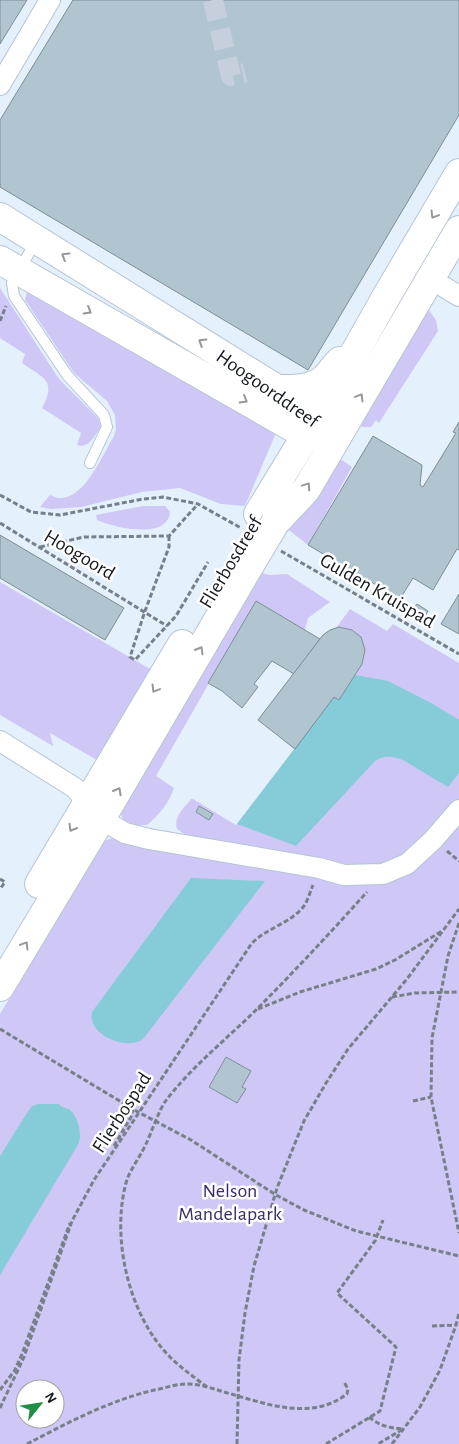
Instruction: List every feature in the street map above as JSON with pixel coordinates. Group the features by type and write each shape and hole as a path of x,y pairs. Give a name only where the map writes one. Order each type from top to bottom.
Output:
{"street":[{"path":"0,85 50,0"},
{"name":"Flierbosdreef","path":"267,519 285,469 333,392 357,347 459,173"},
{"name":"Hoogoorddreef","path":"0,217 277,389 311,426"},
{"name":"Flierbosdreef","path":"0,987 230,561 267,519 306,490 459,230"},
{"name":"Hoogoorddreef","path":"9,266 272,416 311,426 336,439"},
{"path":"277,389 300,389 314,386 325,379 338,362 357,347"},
{"path":"272,416 280,431 286,449 285,469"},
{"path":"0,741 75,788 94,810 125,833 319,868 344,875 384,874 407,864 433,840 459,810"},
{"name":"Flierbosdreef","path":"0,951 94,810"}],"lane":[{"path":"37,239 9,266 14,296 67,375 104,415 107,427 90,463"}],"path":[{"path":"0,494 31,512 60,515 143,499 163,498 198,504 230,522"},
{"path":"40,547 84,537 169,536 198,504"},
{"name":"Hoogoord","path":"0,523 167,626"},
{"path":"169,536 170,547 145,611 130,657 135,660 230,561"},
{"name":"Gulden Kruispad","path":"282,552 459,654"},
{"name":"Flierbospad","path":"0,1408 31,1339 72,1221 94,1180 252,943 263,934 292,917 304,906 319,868"},
{"path":"207,1387 169,1356 150,1332 133,1297 124,1264 122,1245 122,1212 126,1183 166,1100 255,1011 384,874"},
{"path":"0,879 5,882 0,889"},
{"path":"237,1444 239,1360 252,1275 264,1227 304,1121 348,1049 391,998 459,909"},
{"path":"459,923 448,956 432,1038 431,1097 459,1234"},
{"path":"255,1011 300,992 376,969 395,960 445,929"},
{"path":"391,998 415,993 459,992"},
{"path":"0,1029 138,1112 191,1140 276,1195 304,1210 356,1231 459,1256"},
{"path":"413,1101 431,1097"},
{"path":"0,1390 14,1370 22,1354 71,1220 89,1185 128,1122 133,1109"},
{"path":"326,1444 380,1410 396,1347 337,1293 378,1236 383,1220"},
{"path":"392,1444 420,1407 440,1370 459,1313"},
{"path":"432,1326 456,1325"},
{"path":"28,1444 126,1398 148,1391 186,1384 207,1387 267,1404 293,1409 321,1408 334,1403 347,1394 348,1389 344,1382"},
{"path":"369,1417 377,1424 403,1430"},
{"path":"378,1444 403,1430"},
{"path":"334,1439 337,1444"}],"green space":[{"path":"29,284 276,433 245,506 221,504 180,488 142,492 81,507 51,509 40,507 50,495 60,498 70,496 78,491 99,464 116,429 115,415 107,401 74,373 25,300"},
{"path":"0,288 59,379 98,418 101,427 85,445 77,445 81,433 42,408 48,392 46,381 22,363 25,354 0,338"},
{"path":"428,309 436,320 438,331 379,423 376,420 371,427 362,427 357,419 414,318 421,322"},
{"path":"336,459 342,460 352,467 308,545 289,530 329,463"},
{"path":"143,506 165,506 170,512 167,521 151,529 139,530 115,526 97,520 96,515"},
{"path":"263,573 269,575 287,574 330,602 308,618 305,630 256,601 156,776 174,788 166,804 147,825 135,825 123,820 118,807 253,576"},
{"path":"0,582 157,673 102,763 50,733 53,746 0,715"},
{"name":"Nelson Mandelapark","path":"350,609 387,631 393,624 459,663 459,1444 0,1444 0,1014 104,841 115,837 221,842 184,834 177,829 178,817 182,809 193,799 236,825 362,661 364,647 362,641 355,632 336,628"}],"water":[{"path":"355,675 388,681 433,704 459,720 459,773 448,787 403,760 386,757 375,761 296,846 237,824 334,697 339,700"},
{"path":"191,878 265,881 143,1039 128,1043 110,1039 96,1028 92,1021 92,1012"},
{"path":"38,1104 60,1104 70,1110 79,1125 79,1143 0,1275 0,1156 32,1106"}],"building":[{"path":"0,0 27,0 0,44"},
{"path":"73,0 459,0 459,115 308,370 0,187 0,120"},
{"path":"459,422 459,550 457,549 433,590 413,578 400,599 308,545 373,436 422,465 420,485 423,487 456,433 453,432"},
{"path":"0,535 124,608 105,640 0,578"},
{"path":"459,594 459,634 441,624"},
{"path":"256,601 320,639 294,674 272,661 254,684 258,687 242,708 222,691 208,683"},
{"path":"417,604 428,611 424,618 412,611"},
{"path":"339,627 352,630 361,637 365,650 362,664 339,700 334,697 295,749 258,720 323,635"},
{"path":"199,806 213,814 209,820 196,812"},
{"path":"226,1057 251,1071 242,1087 246,1089 237,1103 209,1087"}],"tunnel":[{"path":"213,0 231,76 245,73"}]}
